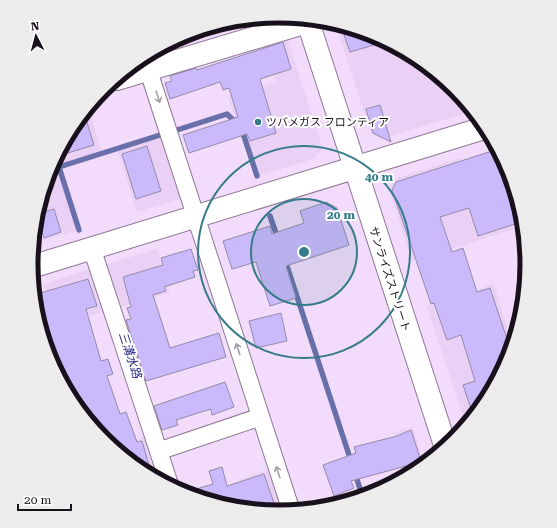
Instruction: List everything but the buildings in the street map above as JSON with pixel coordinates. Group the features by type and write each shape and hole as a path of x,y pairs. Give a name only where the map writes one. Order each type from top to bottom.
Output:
{"street":[{"path":"136,70 147,65 299,24"},
{"name":"サンライズストリート","path":"308,25 443,440"},
{"path":"147,65 288,504"},
{"path":"38,265 354,170 479,130"},
{"path":"92,249 167,478"},
{"path":"158,451 260,417"}],"shaded area":[{"path":"338,30 371,41 399,55 437,83 466,113 381,139 371,134"},
{"path":"283,39 288,41 322,146 319,154 314,159 257,176 242,129 234,116 228,96 277,82 264,45"},
{"path":"90,113 103,154 59,168 79,230 39,242 42,217 50,187 62,157"},
{"path":"160,135 180,199 137,212 117,149"},
{"path":"460,158 470,189 503,178 515,217 516,229 412,261 389,189 394,179"},
{"path":"157,249 170,293 117,308 104,265"},
{"path":"93,268 107,311 57,325 43,284"},
{"path":"494,284 509,333 495,371 470,411 463,416 427,307"},
{"path":"413,427 422,457 403,470 394,433"},
{"path":"147,436 159,473 132,455 120,445"},
{"path":"268,470 279,505 249,503 240,479"}],"waterway":[{"path":"177,130 227,114 236,123"},
{"path":"242,130 257,176"},
{"path":"59,167 160,135"},
{"name":"三溝水路","path":"58,167 79,230"},
{"path":"270,216 278,239"},
{"path":"285,260 351,461"},
{"path":"355,473 360,489"}],"place":[{"name":"ツバメガス フロンティア","path":"258,122"}]}
